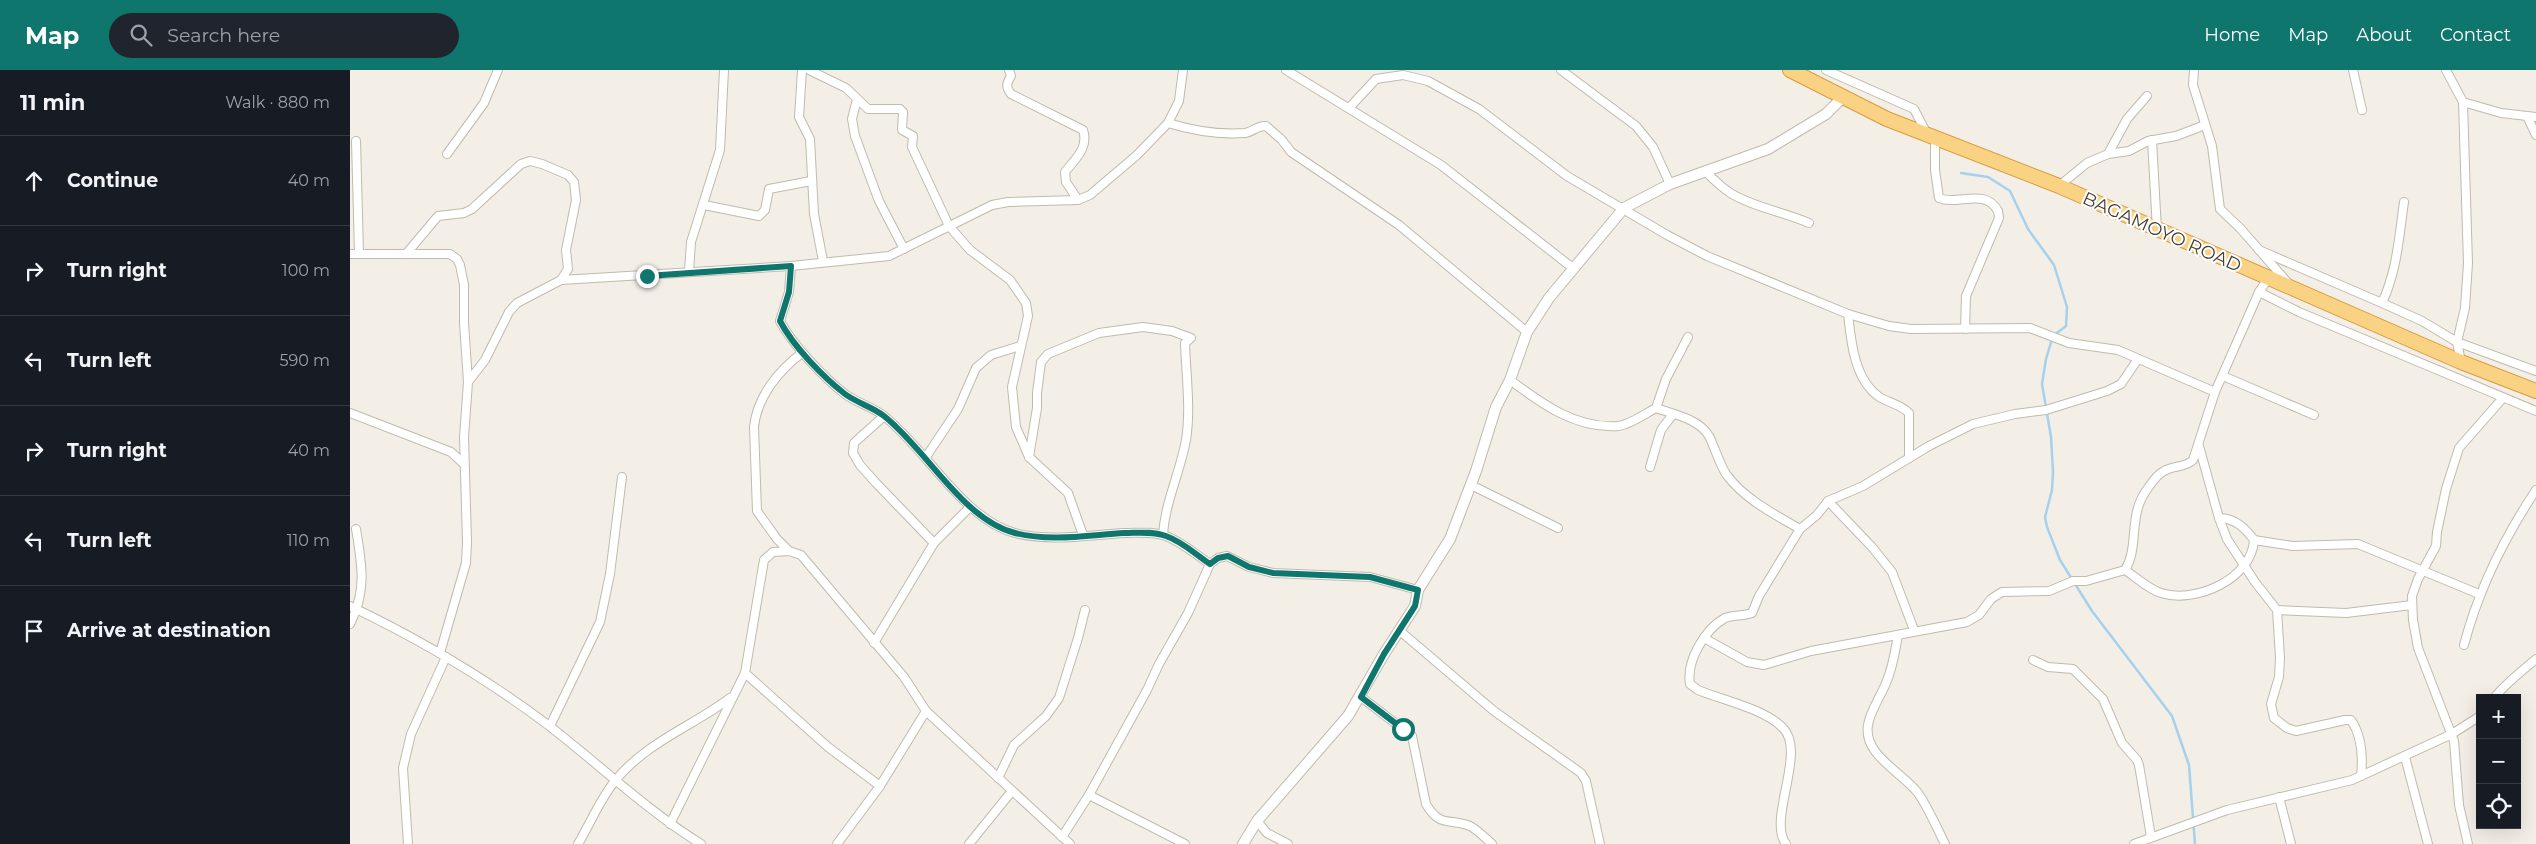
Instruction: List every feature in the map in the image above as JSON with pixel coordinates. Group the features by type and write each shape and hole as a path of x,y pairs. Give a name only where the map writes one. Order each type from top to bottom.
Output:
{"highway":[{"name":"BAGAMOYO ROAD","path":"1790,70 1811,75 1843,97 1931,136 2059,186 2461,362 2536,391"}],"street":[{"path":"447,154 484,103 498,70"},
{"path":"689,271 690,242 704,205 720,150 724,70"},
{"path":"802,70 800,117 810,139 814,214 823,261"},
{"path":"809,70 846,88 868,110 898,109 903,112 902,130 913,136 912,146 949,226 970,250 1010,280 1026,303 1028,316 1012,387 1016,427 1030,457 1068,493 1083,535"},
{"path":"1009,70 1011,76 1007,83 1007,89 1011,94 1083,130 1086,140 1084,147 1065,172 1064,177 1078,200"},
{"path":"468,382 485,360 509,312 518,303 560,280 791,266 823,261 868,260 896,254 992,205 1008,202 1078,200 1090,195 1115,174 1168,123 1179,101 1183,70"},
{"path":"1286,70 1441,165 1574,269"},
{"path":"1561,70 1636,126 1653,147 1670,184"},
{"path":"1826,70 1914,109 1931,136 1939,198 1947,202 1975,198 1988,202 1998,211 1999,218 1966,296 1965,329"},
{"path":"2194,70 2193,85 2212,146 2220,209 2236,223 2294,290"},
{"path":"2353,70 2362,110"},
{"path":"2446,70 2463,102 2468,263 2466,308 2457,342 2461,362"},
{"path":"1349,108 1376,79 1402,75 1428,81 1479,109 1567,176 1707,256 1848,314 1896,327 2030,328 2069,343 2108,347 2215,392"},
{"path":"2108,154 2126,119 2147,96"},
{"path":"1242,844 1257,820 1323,746 1361,697 1384,654 1415,606 1418,590 1450,539 1471,485 1496,407 1510,380 1527,332 1549,298 1624,208 1670,184 1768,149 1826,114 1843,97"},
{"path":"857,99 852,119 855,136 879,200 904,250"},
{"path":"2463,102 2501,112 2536,117"},
{"path":"2527,116 2536,135"},
{"path":"1168,123 1206,133 1222,134 1248,133 1260,126 1266,126 1282,140 1291,152 1393,220 1527,332"},
{"path":"2059,186 2087,163 2108,154 2129,151 2152,140 2176,136 2205,125"},
{"path":"2152,140 2157,230"},
{"path":"356,141 360,253"},
{"path":"406,254 438,216 464,213 472,209 521,164 530,161 568,175 574,182 576,200 566,250 568,269 560,280"},
{"path":"1706,172 1733,195 1755,204 1787,213 1809,223"},
{"path":"704,205 759,216 764,210 769,190 811,181"},
{"path":"2382,303 2389,288 2398,252 2404,202"},
{"path":"2258,250 2422,321 2457,342 2536,371"},
{"path":"350,254 450,254 457,258 464,285 464,323 468,382 464,464 466,563 443,655 411,734 404,768 408,844"},
{"path":"791,266 789,292 780,321 802,352 845,394 884,416 926,457 970,507 989,523 1016,533 1052,538 1149,533 1164,535 1181,543 1210,564"},
{"path":"1704,638 1747,662 1764,665 1810,651 1914,630 1967,622 1979,615 1991,599 2002,592 2049,591 2073,581 2086,581 2125,570 2129,563 2134,519 2141,498 2165,470 2189,464 2199,446 2215,392 2259,292 2265,283 2271,280"},
{"path":"2259,292 2299,312 2376,343 2502,399 2536,411"},
{"path":"1848,314 1855,359 1869,385 1880,397 1903,407 1909,413 1909,458"},
{"path":"1030,457 1038,408 1037,394 1041,362 1048,354 1099,332 1143,327 1172,330 1191,338 1184,343 1188,426 1184,452 1166,510 1164,535"},
{"path":"1510,380 1547,408 1585,423 1620,426 1656,408 1666,380 1688,337"},
{"path":"926,457 958,409 976,368 991,356 1020,346"},
{"path":"802,352 785,366 773,382 761,402 755,422 757,511 777,539 789,550 801,555 821,577 904,677 926,711 1070,844"},
{"path":"1786,844 1782,839 1781,816 1790,749 1789,736 1783,728 1769,718 1698,690 1690,684 1690,665 1704,638 1726,618 1752,613 1759,596 1800,529 1817,515 1828,501 1863,486 1909,458 1973,424 2015,414 2046,410 2107,391 2121,384 2138,358"},
{"path":"2223,376 2314,415"},
{"path":"2468,844 2459,805 2456,751 2452,734 2440,708 2418,648 2412,606 2414,588 2436,546 2444,497 2459,448 2502,399"},
{"path":"1656,408 1702,427 1708,434 1726,474 1740,489 1758,504 1800,529"},
{"path":"350,413 451,452 464,464"},
{"path":"1650,467 1661,430 1673,414"},
{"path":"884,416 854,443 853,453 860,465 876,483 934,543"},
{"path":"2199,446 2219,518 2227,539 2277,610 2280,658 2279,677 2271,704 2274,718 2281,724 2296,731 2351,720 2356,728 2362,753 2361,776"},
{"path":"550,726 600,622 610,574 622,477"},
{"path":"1471,485 1558,528"},
{"path":"2464,645 2479,594 2506,537 2536,490"},
{"path":"1828,501 1872,547 1892,572 1914,630"},
{"path":"874,643 934,543 970,507"},
{"path":"2219,518 2236,522 2254,540 2293,546 2358,544 2479,594"},
{"path":"350,624 354,608 362,592 362,565 356,529"},
{"path":"2125,570 2159,593 2171,595 2202,592 2245,567 2252,553 2254,540"},
{"path":"670,824 745,673 764,560 773,552 789,550"},
{"path":"1062,837 1089,795 1188,613 1210,564 1218,558 1228,556 1249,567 1273,573 1370,577 1418,590"},
{"path":"2277,610 2346,613 2412,606"},
{"path":"354,608 443,655 522,706 550,726 670,824 701,844"},
{"path":"998,778 1014,745 1046,716 1059,698 1085,610"},
{"path":"1400,631 1494,711 1581,773 1586,781 1600,844"},
{"path":"1898,634 1888,680 1869,718 1868,736 1871,746 1879,756 1917,792 1933,817 1945,844"},
{"path":"2497,694 2536,659"},
{"path":"2033,660 2048,667 2073,669 2102,699 2122,743 2139,765 2151,837"},
{"path":"745,673 828,746 880,786"},
{"path":"578,844 615,781 642,755 732,696"},
{"path":"1361,697 1412,736 1426,804 1431,813 1442,822 1462,824 1473,828 1492,844"},
{"path":"837,844 880,786 926,711"},
{"path":"2134,844 2227,810 2361,776 2452,734 2476,719"},
{"path":"2405,757 2428,844"},
{"path":"969,844 1012,791"},
{"path":"1089,795 1185,844"},
{"path":"2279,798 2291,844"},
{"path":"1257,820 1267,833 1288,844"}],"waterway":[{"path":"1961,173 1988,177 2010,191 2028,229 2054,265 2067,307 2066,326 2053,336 2046,359 2042,384 2051,437 2053,472 2052,490 2045,517 2047,527 2060,560 2092,611 2172,716 2189,765 2195,844"}],"route":[{"path":"647,276 676,272 791,266 789,292 780,321 784,329 802,352 845,394 884,416 926,457 970,507 989,523 1016,533 1052,538 1130,533 1164,535 1187,547 1210,564 1218,558 1228,556 1249,567 1273,573 1370,577 1418,590 1415,606 1384,654 1361,697 1403,729"}]}
